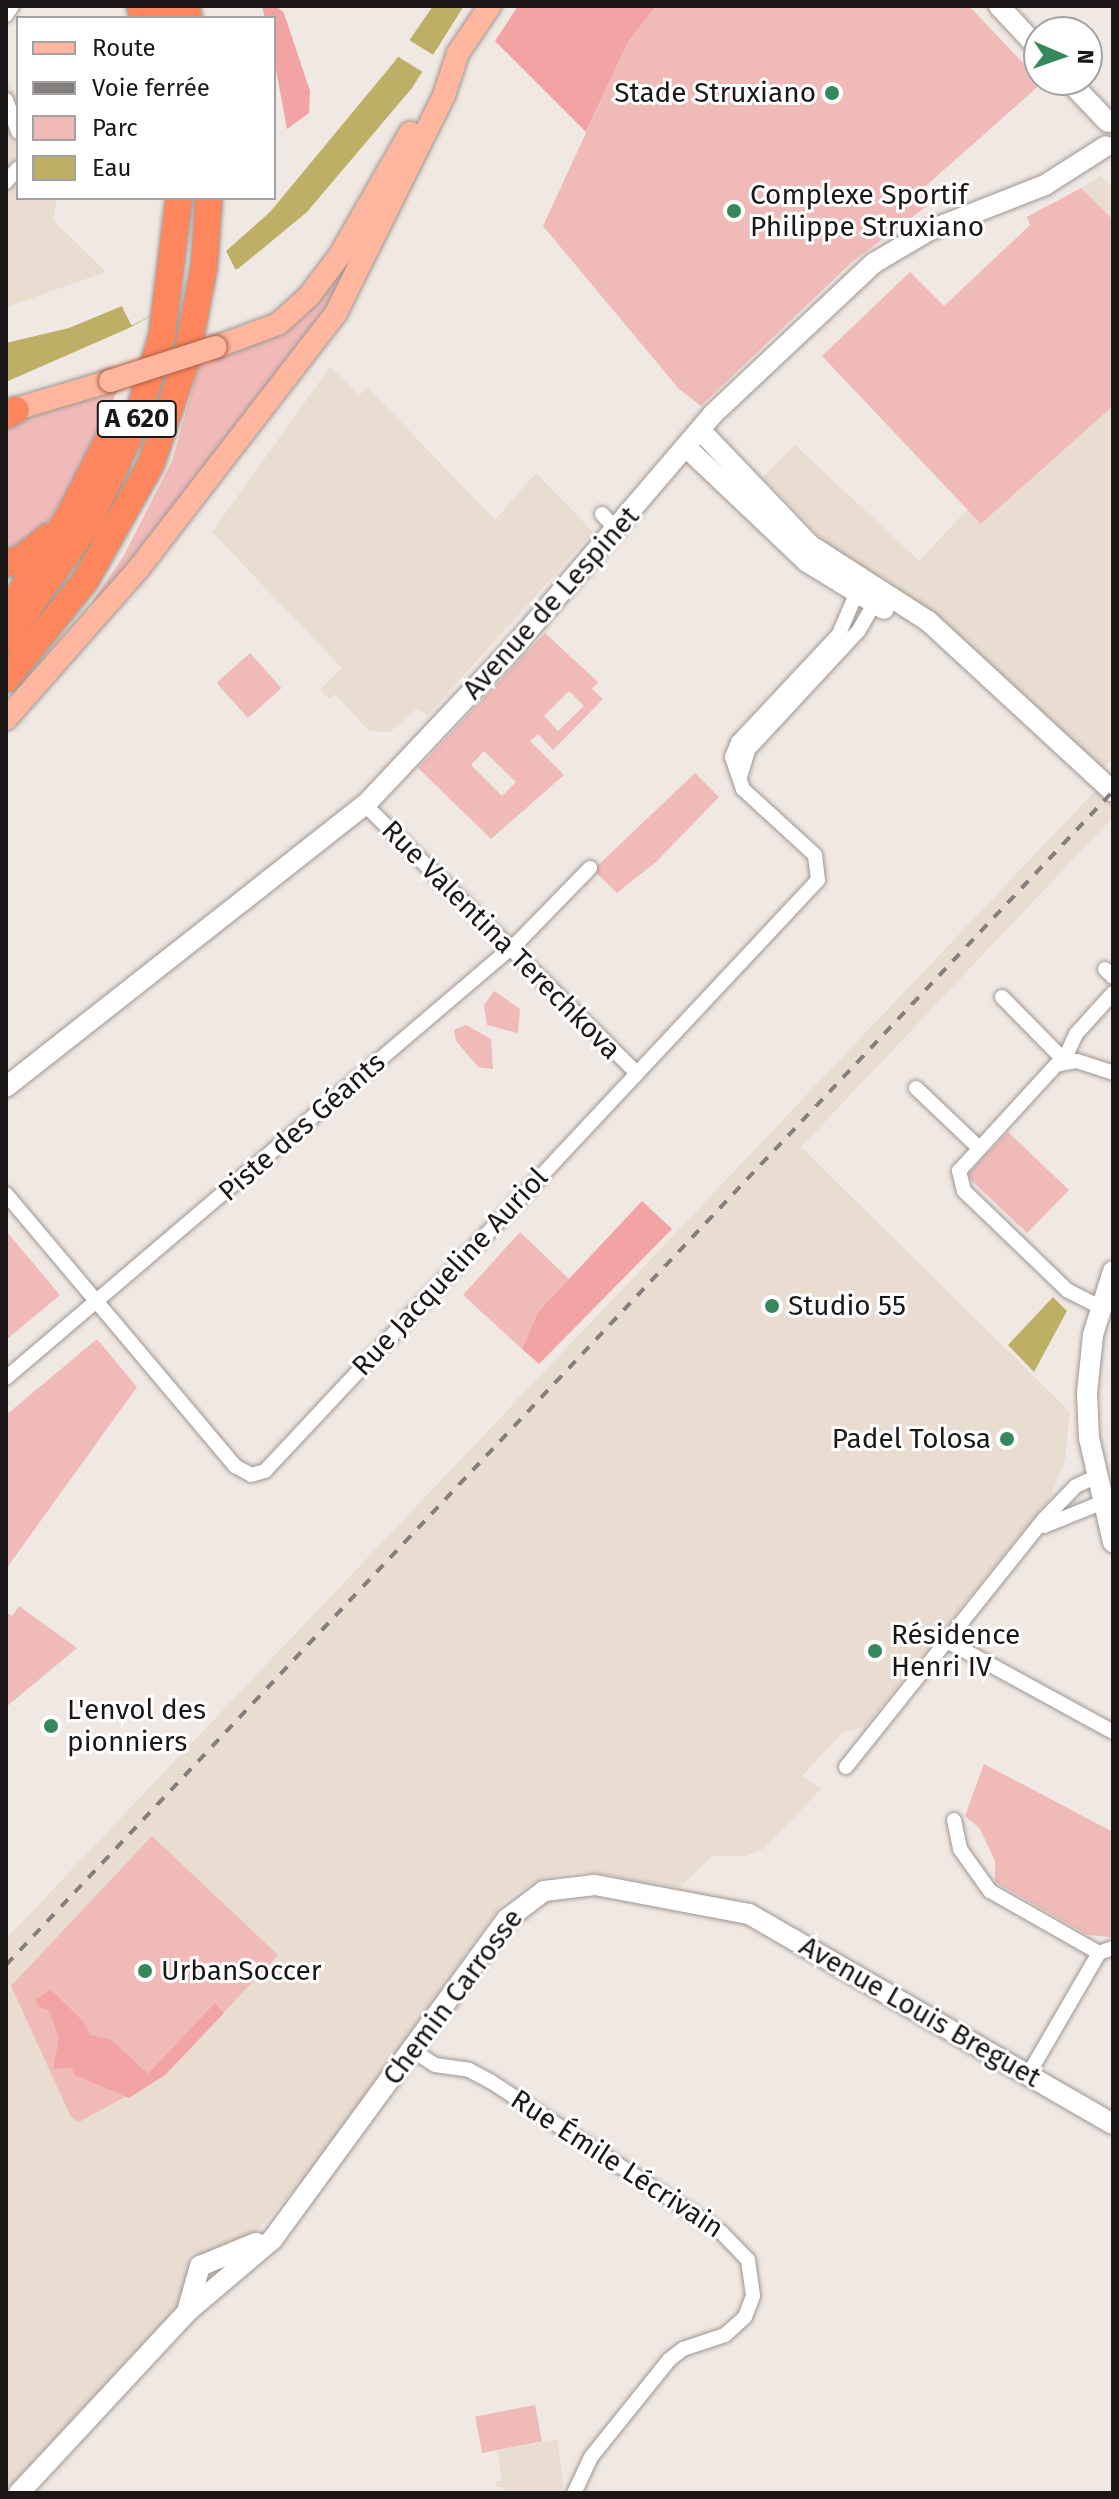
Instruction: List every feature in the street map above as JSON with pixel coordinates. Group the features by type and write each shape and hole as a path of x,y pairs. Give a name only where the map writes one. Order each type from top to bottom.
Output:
{"highway":[{"path":"6,614 72,511 138,370 148,335 163,200"},
{"name":"A 620","path":"6,640 89,522 136,422 165,324 179,200"},
{"name":"A 620","path":"6,679 45,633 121,524 167,425 194,325 209,200"},
{"path":"6,564 35,550 72,511"},
{"path":"6,698 32,666 45,633"}],"main road":[{"path":"9,412 216,347 278,324 309,296 348,242 458,53 490,6"},
{"path":"6,719 139,568 329,324 444,95 458,53"}],"street":[{"path":"6,15 12,6"},
{"path":"999,6 1023,32"},
{"path":"1084,96 1110,121"},
{"path":"6,100 16,127"},
{"name":"Avenue de Lespinet","path":"6,1087 365,805 617,530 701,431 787,340 882,257 928,231 1045,185 1110,149 1102,134 1110,121"},
{"path":"701,431 810,545 868,593"},
{"path":"687,448 796,553 938,631 1113,792"},
{"path":"602,514 617,530"},
{"name":"Rue Jacqueline Auriol","path":"6,1194 235,1466 256,1475 818,880 815,855 743,789 733,771 738,742 839,634 868,593"},
{"name":"Rue Valentina Terechkova","path":"365,805 637,1073"},
{"name":"Piste des Géants","path":"6,1378 509,949 590,868"},
{"path":"1100,1307 1067,1290 964,1191 959,1171 978,1147 1064,1060 1076,1034 1113,993"},
{"path":"1002,997 1064,1060 1113,1073"},
{"path":"916,1088 978,1147"},
{"path":"1113,1271 1100,1307 1087,1393 1097,1476 1113,1542"},
{"path":"846,1767 1028,1539 1076,1486 1097,1476"},
{"path":"1028,1539 1057,1517 1103,1502"},
{"path":"947,1641 1113,1732"},
{"path":"954,1820 960,1849 990,1891 1106,1950 1028,2075"},
{"name":"Chemin Carrosse","path":"211,2286 272,2240 507,1919 544,1891 595,1885 723,1907"},
{"name":"Avenue Louis Breguet","path":"723,1907 763,1921 1113,2124"},
{"name":"Rue Émile Lécrivain","path":"412,2050 435,2065 469,2070 490,2081 722,2233 748,2260 753,2296 739,2324 669,2360 585,2465 574,2493"},
{"name":"Chemin Carrosse","path":"211,2286 221,2269 213,2263 241,2252 287,2218"},
{"path":"19,2493 211,2286"}],"shaded area":[{"path":"262,6 276,6 284,13 310,91 309,113 287,129 276,70 276,16 264,16"},
{"path":"518,6 656,6 628,42 586,132 495,41"},
{"path":"6,74 16,96 16,200 57,200 53,220 106,272 6,307"},
{"path":"1101,176 1113,188 1113,220 1081,188"},
{"path":"330,367 359,395 368,388 495,520 536,473 593,532 427,716 417,708 390,732 369,731 335,694 329,699 320,690 342,668 212,532"},
{"path":"1113,406 1113,758 1103,768 960,637 831,547 763,477 795,445 919,561 967,510 982,524"},
{"path":"1113,772 1113,817 801,1147 1070,1412 1065,1460 1050,1498 865,1727 842,1733 802,1776 821,1789 764,1848 746,1856 712,1856 680,1887 580,1871 542,1878 505,1900 309,2173 252,2236 218,2252 190,2254 181,2303 6,2490 6,1939"},
{"path":"642,1201 672,1229 539,1364 522,1349 538,1312"},
{"path":"51,1990 82,2020 90,2035 112,2040 148,2074 215,2003 224,2013 165,2075 129,2098 75,2075 72,2068 53,2069 59,2039 49,2010 38,2007 36,1999"},
{"path":"557,2439 564,2493 504,2493 503,2487 497,2487 496,2482 502,2480 497,2451"}],"green space":[{"name":"Complexe Sportif Philippe Struxiano","path":"656,6 969,6 1023,63 1023,96 1027,96 920,191 927,206 852,262 701,406 679,389 543,226 628,42"},
{"name":"Complexe Sportif Philippe Struxiano","path":"1081,188 1113,220 1113,406 981,524 822,356 910,272 944,306 1030,225 1027,217"},
{"path":"347,265 350,268 339,293 95,606 92,602 123,557 172,461 200,363 284,332 304,317"},
{"path":"117,388 107,424 78,478 43,528 6,553 6,425"},
{"path":"545,633 598,682 592,689 603,699 553,750 538,734 530,741 564,775 491,839 418,768","holes":["569,691 584,706 558,731 544,716","484,751 516,782 502,796 471,765"]},
{"path":"250,653 281,688 248,718 217,683"},
{"path":"695,773 719,797 657,861 617,893 593,870"},
{"path":"494,991 520,1009 518,1033 487,1025 484,1005"},
{"path":"466,1025 491,1039 493,1069 478,1067 456,1041 454,1030"},
{"path":"1008,1132 1069,1190 1027,1233 970,1179 969,1173"},
{"path":"6,1231 60,1295 6,1340"},
{"path":"520,1232 569,1279 538,1312 522,1349 463,1295"},
{"path":"97,1339 137,1387 6,1569 6,1415"},
{"path":"19,1606 77,1648 6,1707 6,1612 12,1616"},
{"path":"984,1764 1113,1832 1112,1937 1088,1935 995,1882 995,1861 980,1829 965,1816"},
{"name":"UrbanSoccer","path":"152,1836 278,1955 165,2075 79,2122 71,2117 11,1986"},
{"path":"535,2405 542,2441 482,2453 475,2417"}],"water":[{"path":"433,6 464,6 412,88 307,212 239,268 129,328 6,382 6,343 69,328 122,306 226,251 270,212 395,61"},
{"path":"1053,1297 1067,1311 1034,1372 1008,1345"}],"pier":[{"path":"406,38 435,56 424,73 395,55"},
{"path":"224,247 237,272 132,326 119,301"}],"railway":[{"path":"6,1965 1113,791"}],"place":[{"name":"Stade Struxiano","path":"832,93"},
{"name":"Complexe Sportif Philippe Struxiano","path":"734,211"},
{"name":"Studio 55","path":"772,1306"},
{"name":"Padel Tolosa","path":"1007,1439"},
{"name":"Résidence Henri IV","path":"875,1651"},
{"name":"L'envol des pionniers","path":"51,1726"},
{"name":"UrbanSoccer","path":"145,1971"}]}
